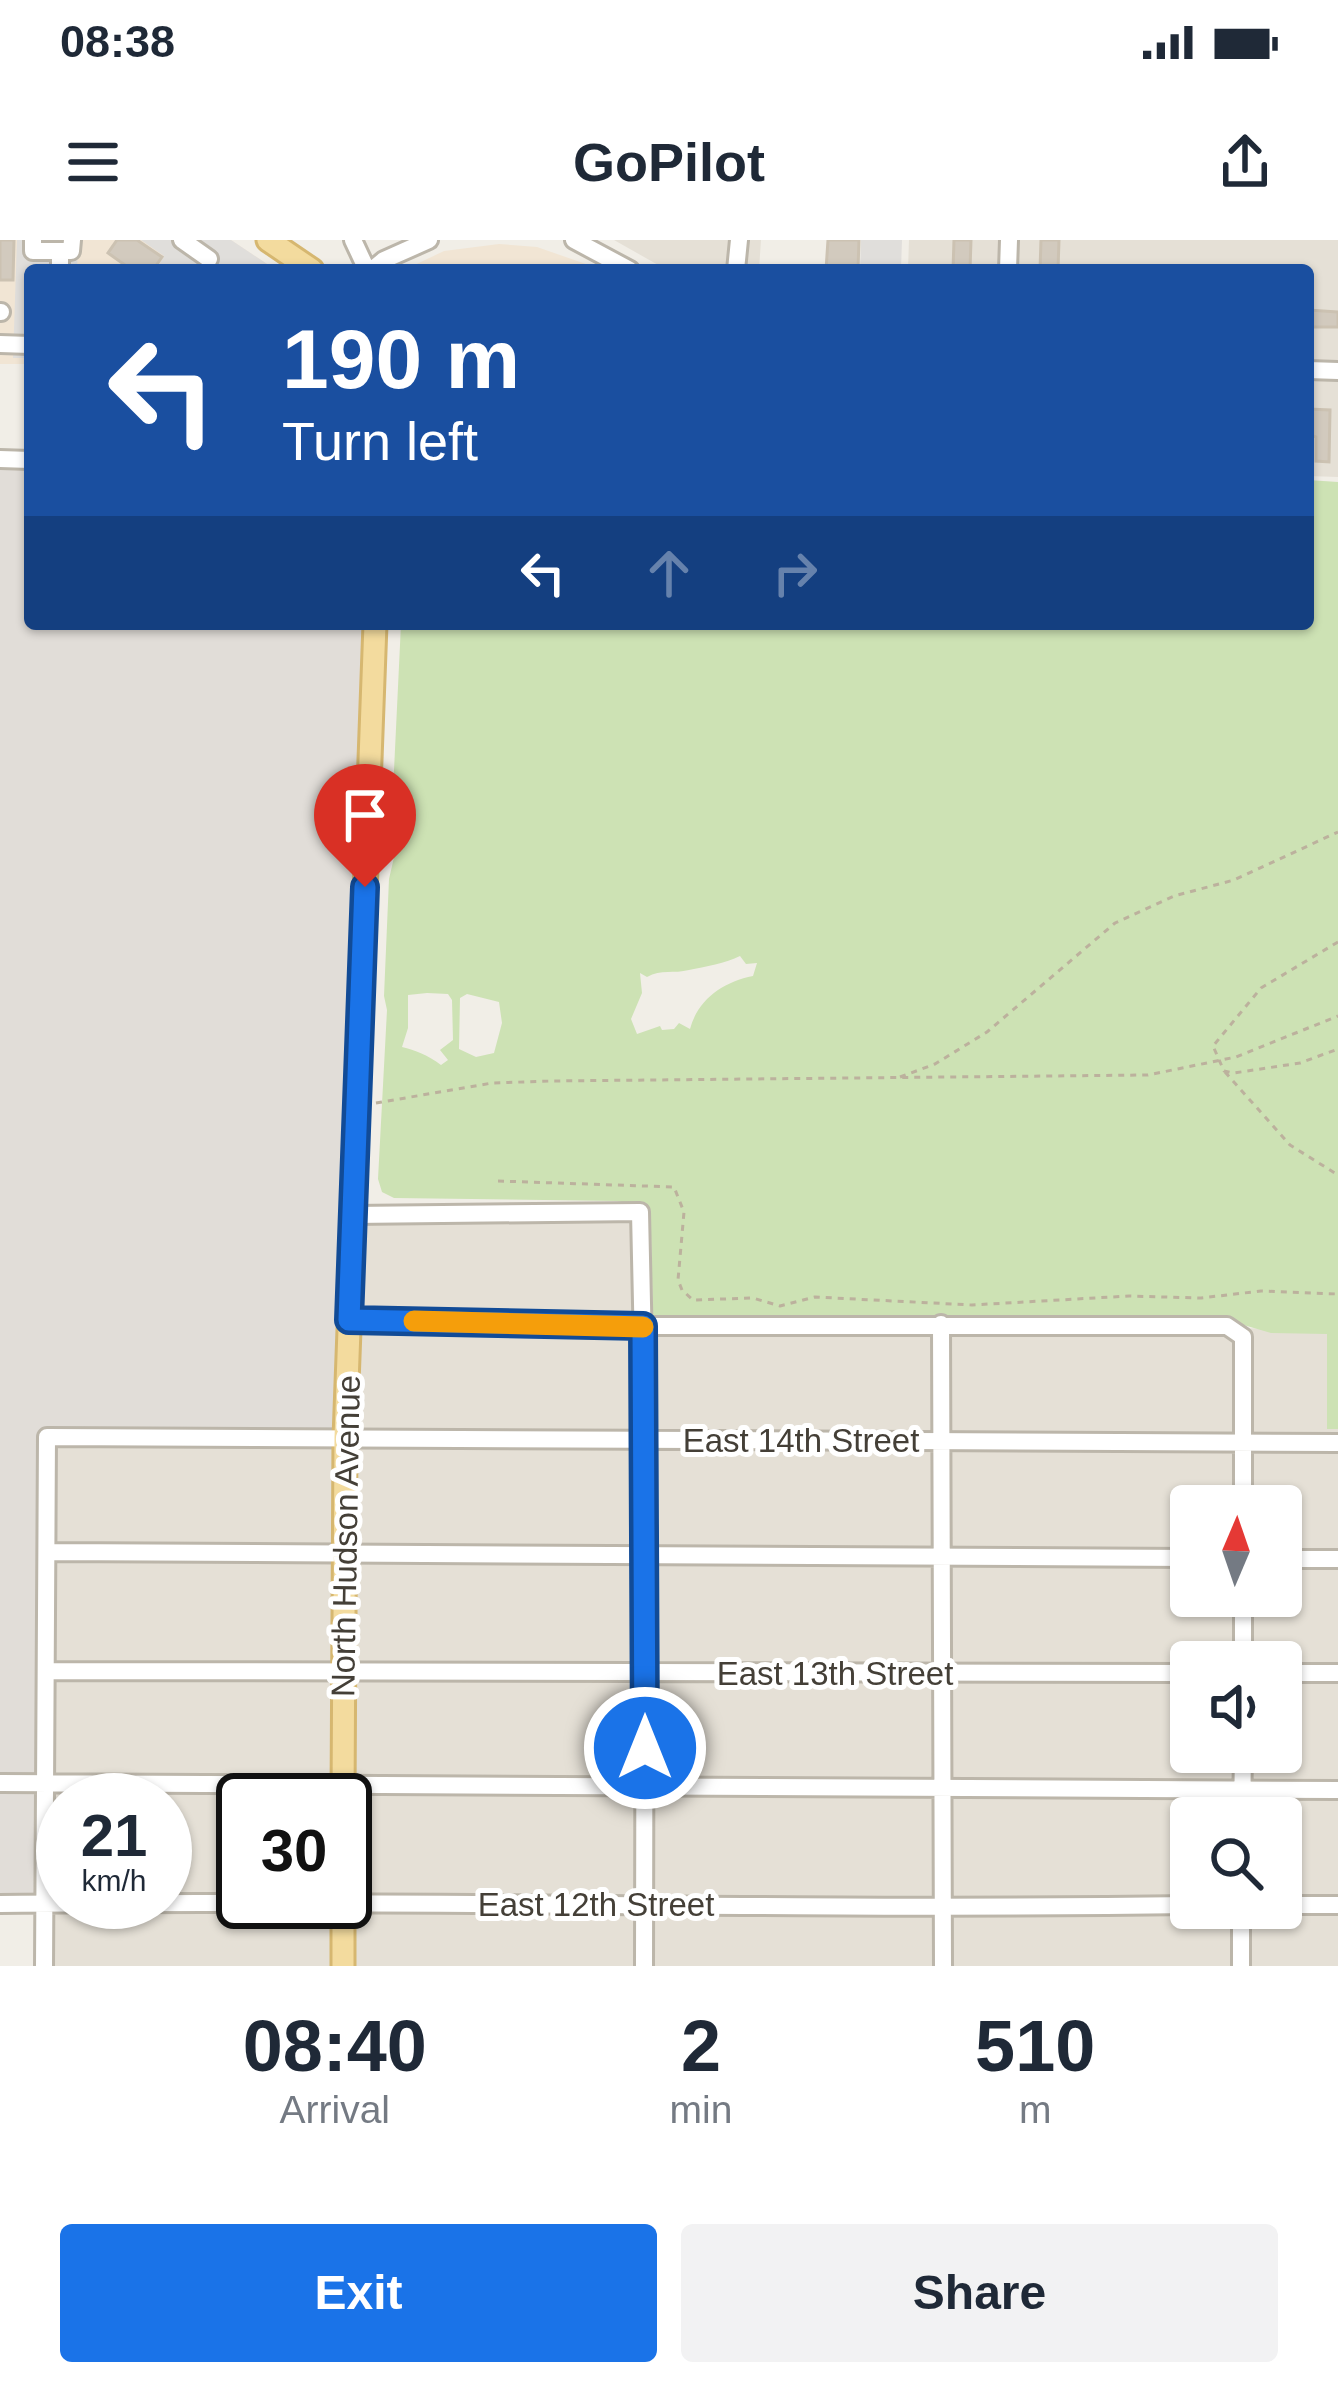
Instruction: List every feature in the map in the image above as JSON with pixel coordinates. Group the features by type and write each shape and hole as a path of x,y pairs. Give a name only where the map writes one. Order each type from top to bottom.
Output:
{"main road":[{"path":"268,240 303,264"},
{"name":"North Hudson Avenue","path":"343,1773 345,1438 375,630"},
{"path":"343,1929 343,1966"}],"street":[{"path":"33,240 33,250 64,254"},
{"path":"182,240 209,259"},
{"path":"574,240 615,264"},
{"path":"380,264 418,242"},
{"path":"352,1215 640,1212 645,1440 644,1966"},
{"path":"349,1320 643,1326 1226,1326 1243,1336 1243,1485"},
{"path":"941,1324 943,1966"},
{"name":"East 14th Street","path":"47,1552 47,1437 1338,1443"},
{"path":"45,1773 47,1552 1170,1558"},
{"path":"1302,1559 1338,1559"},
{"name":"East 13th Street","path":"46,1671 1170,1673"},
{"path":"1302,1673 1338,1673"},
{"path":"1243,1773 1243,1797"},
{"path":"0,1783 36,1783"},
{"path":"372,1793 645,1786 1338,1790"},
{"name":"East 12th Street","path":"0,1904 36,1903"},
{"name":"East 12th Street","path":"372,1903 944,1909 1170,1905"},
{"path":"1302,1905 1338,1905"},
{"path":"44,1929 44,1966"},
{"path":"1241,1929 1241,1966"}],"path":[{"path":"895,1079 935,1064 987,1032 1115,923 1174,896 1234,880 1338,832"},
{"path":"1338,942 1261,988 1213,1046 1223,1071 1290,1144 1338,1175"},
{"path":"356,1107 492,1083 1148,1075 1217,1062 1338,1016"},
{"path":"1223,1071 1260,1071 1338,1048"},
{"path":"498,1180 674,1187 684,1212 678,1280 693,1300 753,1298 780,1306 815,1298 972,1305 1129,1296 1201,1298 1261,1291 1338,1294"}],"shaded area":[{"path":"0,240 231,240 267,264 24,264 24,364 0,364"},
{"path":"17,240 78,240 77,264 24,264 24,358 13,358"},
{"path":"141,240 231,240 267,264 159,264 164,256"},
{"path":"614,240 761,240 759,264 656,264"},
{"path":"861,240 902,240 901,264 860,264"},
{"path":"909,240 1338,240 1338,477 1314,476 1314,264 908,264"},
{"path":"499,244 537,247 586,264 417,264 444,251"},
{"path":"0,459 24,460 24,630 375,630 345,1438 48,1438 45,1773 36,1773 36,1903 0,1904"},
{"path":"640,1212 643,1325 1338,1329 1338,1966 44,1966 44,1929 192,1929 192,1773 45,1773 47,1437 352,1215"}],"green space":[{"path":"1314,480 1338,482 1338,1429 1327,1429 1327,1334 1271,1333 1230,1321 653,1321 651,1235 641,1206 617,1201 394,1198 382,1192 378,1179 384,996 389,879 395,853 391,833 401,630 1314,630","holes":["740,956 746,964 757,963 753,976 713,994 690,1029 679,1023 674,1029 660,1026 637,1034 631,1019 642,993 640,973 647,977 683,971","448,994 452,1000 453,1040 440,1050 448,1060 441,1065 402,1047 408,1028 408,995","467,994 499,1002 502,1023 494,1053 476,1057 459,1049 460,998"]}],"building":[{"path":"0,240 14,240 13,280 0,280"},
{"path":"117,240 137,240 162,257 157,264 124,264 108,253"},
{"path":"828,240 859,240 858,264 826,264"},
{"path":"954,240 971,240 970,264 953,264"},
{"path":"1041,240 1059,240 1058,264 1040,264"},
{"path":"1314,310 1338,312 1338,327 1314,327"},
{"path":"1314,409 1330,410 1329,462 1316,461"}],"slow traffic":[{"path":"414,1321 643,1327"}],"route":[{"path":"365,887 349,1320 643,1326 645,1748"}]}
